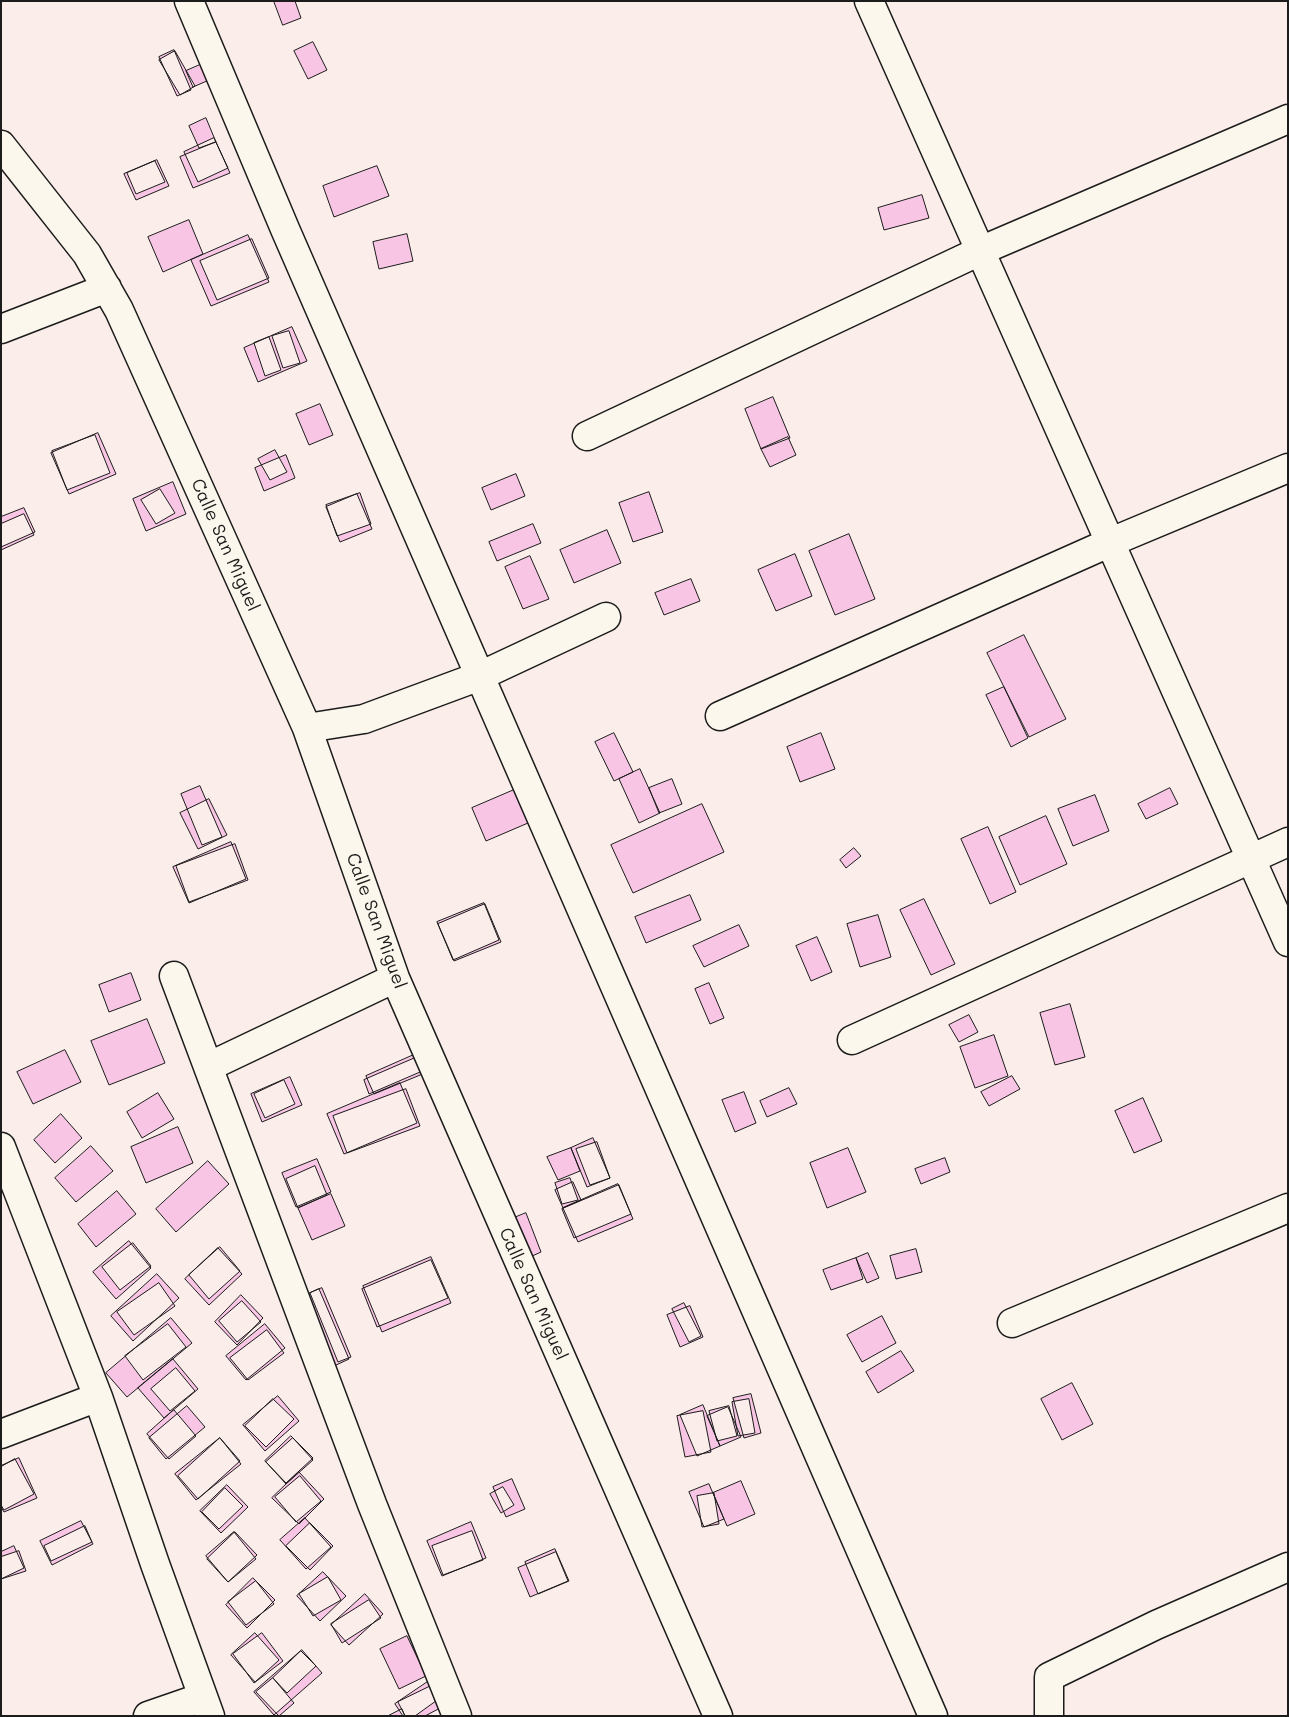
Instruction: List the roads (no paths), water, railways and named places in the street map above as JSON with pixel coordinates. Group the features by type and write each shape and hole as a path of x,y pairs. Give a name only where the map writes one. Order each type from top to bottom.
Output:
{"street":[{"path":"189,1 285,229 932,1716"},
{"path":"869,1 1288,942"},
{"path":"587,436 980,251 1288,119"},
{"name":"Calle San Miguel","path":"1,145 87,254 119,310 307,728 395,978 718,1716"},
{"path":"1,329 106,288"},
{"path":"720,716 1111,542 1288,468"},
{"path":"307,728 364,719 480,676 606,616"},
{"path":"852,1040 1288,842"},
{"path":"174,976 372,1504 457,1716"},
{"path":"208,1066 395,978"},
{"path":"1,1147 98,1397 206,1706 148,1716"},
{"path":"1012,1323 1288,1208"},
{"path":"1,1434 98,1397"},
{"path":"1050,1716 1049,1677 1156,1625 1288,1567"}]}
